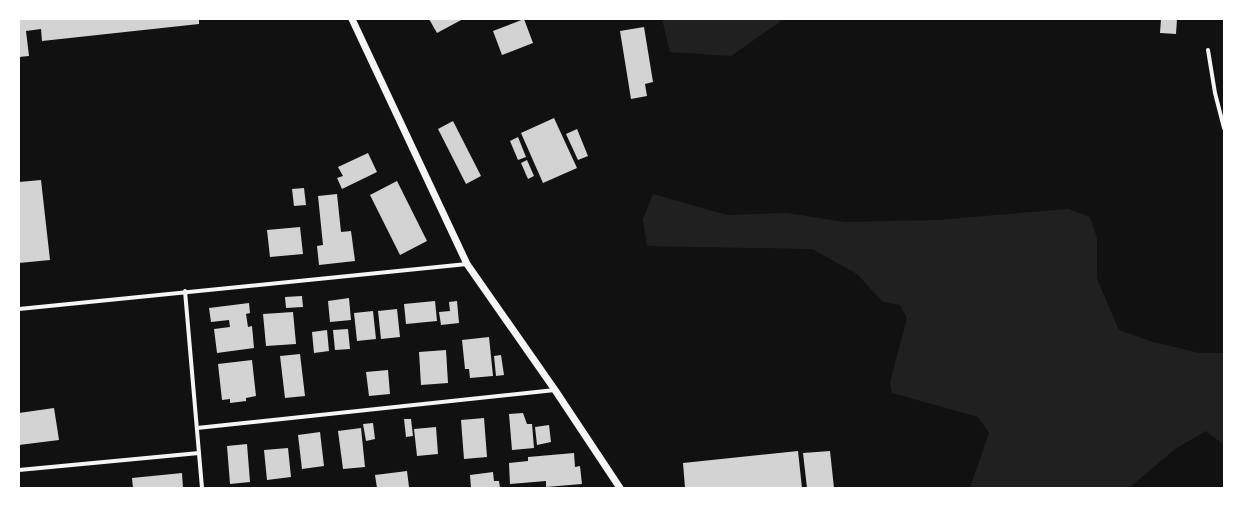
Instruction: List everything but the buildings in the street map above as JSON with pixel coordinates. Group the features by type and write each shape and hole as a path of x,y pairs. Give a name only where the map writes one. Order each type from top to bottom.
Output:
{"street":[{"path":"352,19 467,264 555,390 620,488"},
{"path":"1208,50 1215,93 1224,128"},
{"path":"19,309 185,291 467,264"},
{"path":"185,291 202,488"},
{"path":"197,428 555,390"},
{"path":"19,470 199,453"}],"shaded area":[{"path":"662,19 784,19 731,56 670,52"},
{"path":"653,194 727,215 787,213 845,222 937,220 1068,209 1090,217 1097,238 1097,279 1119,330 1150,341 1199,353 1224,353 1224,445 1206,431 1175,449 1129,488 970,488 989,433 978,417 892,393 890,382 907,318 900,305 883,302 857,274 812,249 647,246 643,219"}]}
